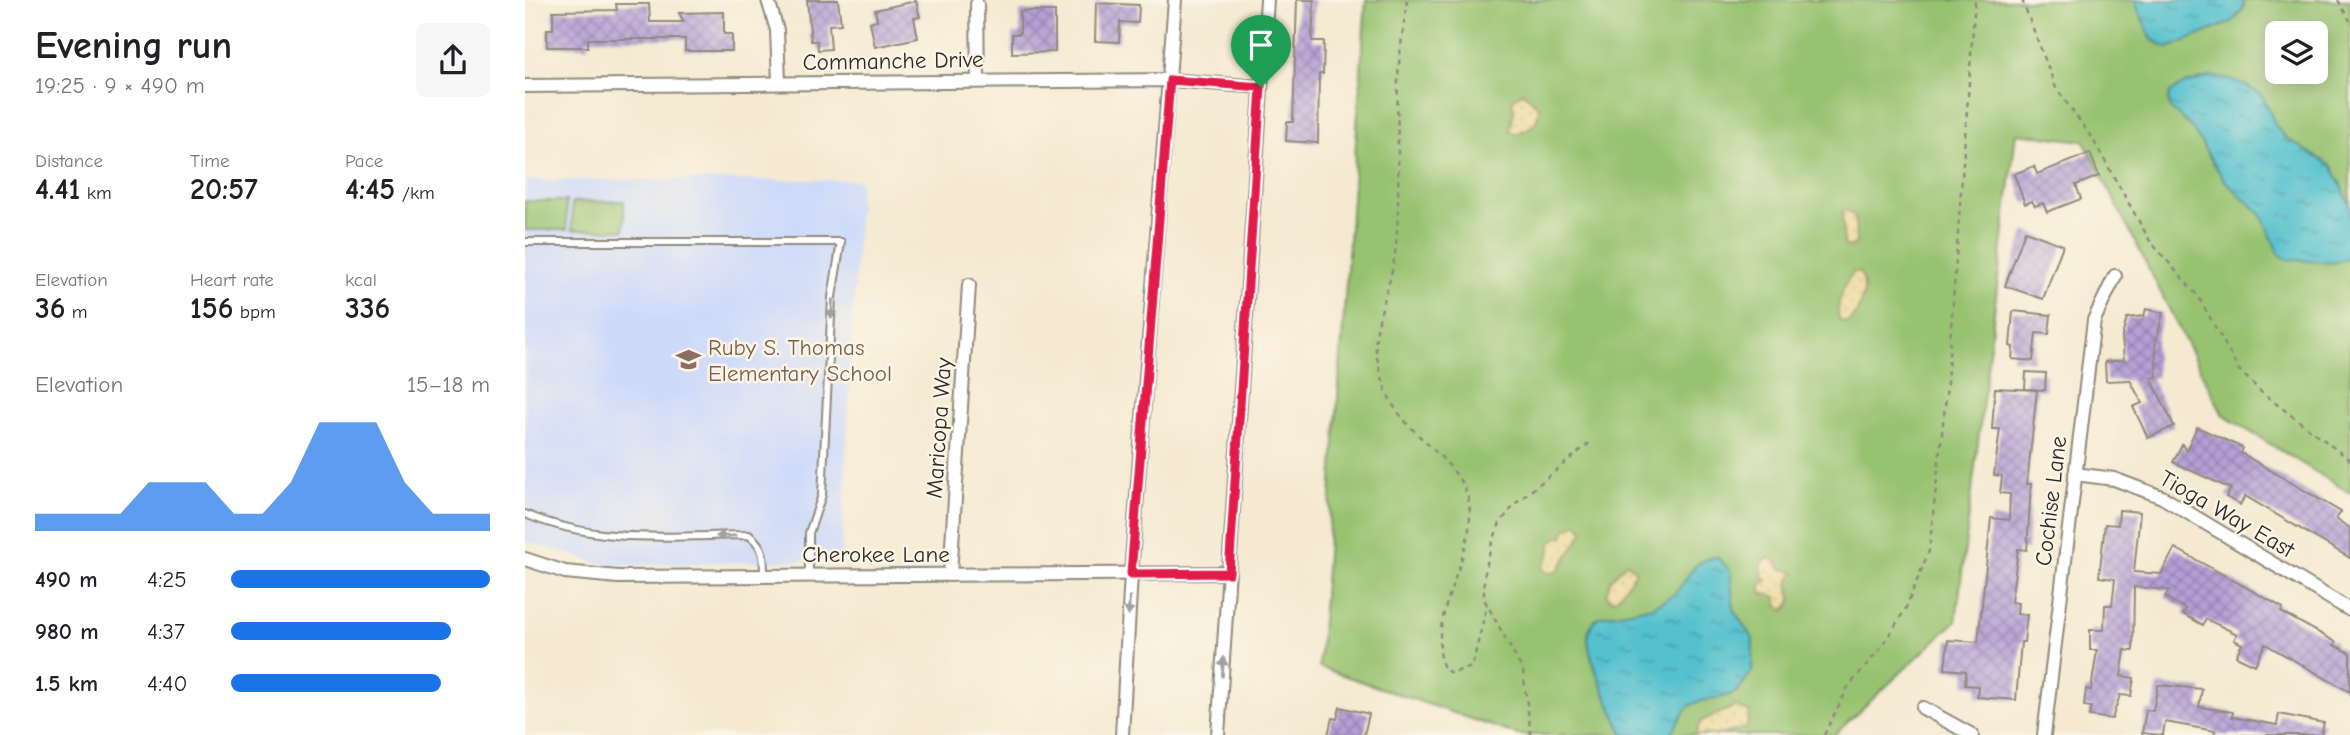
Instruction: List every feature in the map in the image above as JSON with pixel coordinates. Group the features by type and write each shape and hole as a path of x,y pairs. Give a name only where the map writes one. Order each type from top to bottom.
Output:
{"street":[{"path":"768,0 777,30 779,83"},
{"path":"1122,735 1131,574 1175,0"},
{"path":"1218,735 1267,0"},
{"path":"977,4 978,81"},
{"name":"Commanche Drive","path":"525,86 1170,80 1261,87"},
{"name":"Cochise Lane","path":"2044,735 2094,320 2115,276"},
{"name":"Maricopa Way","path":"950,575 969,285"},
{"name":"Tioga Way East","path":"2075,474 2114,479 2162,497 2350,610"},
{"name":"Cherokee Lane","path":"525,559 565,572 618,577 1229,573"},
{"path":"1923,708 1972,735"}],"lane":[{"path":"525,242 841,242 832,298 822,495 809,533 810,575"},
{"path":"525,514 557,527 608,537 749,536 760,544 764,553 764,575"}],"path":[{"path":"1406,0 1398,79 1396,245 1389,292 1376,338 1385,388 1404,421 1458,478 1468,497 1470,522 1443,615 1441,661 1444,669 1451,673 1472,667 1487,605 1485,578 1491,546 1500,523 1516,503 1592,442"},
{"path":"1824,735 1848,687 1861,668 1881,649 1905,611 1929,551 1946,397 1975,0"},
{"path":"2022,0 2056,88 2092,138 2150,241 2198,296 2239,370 2261,392 2350,460"},
{"path":"2338,0 2350,21"},
{"path":"1487,605 1509,640 1523,671 1531,735"}],"shaded area":[{"name":"Ruby S. Thomas Elementary School","path":"525,180 860,180 841,560 605,565 525,541"}],"green space":[{"path":"1366,0 2350,0 2350,493 2223,415 2084,141 2016,133 1956,621 1834,735 1518,735 1319,667"},
{"path":"525,201 566,201 567,230 525,230"},
{"path":"624,201 624,230 572,230 572,202"}],"sand":[{"path":"1523,92 1539,107 1539,113 1533,125 1515,134 1510,130 1514,111 1512,100"},
{"path":"1847,210 1855,217 1856,243 1850,248 1844,245 1842,211"},
{"path":"1853,272 1859,272 1864,292 1860,307 1846,323 1839,320 1838,308"},
{"path":"1577,523 1584,531 1557,572 1548,573 1542,568 1551,551 1551,543 1557,537 1564,537 1565,530"},
{"path":"1767,558 1776,560 1780,568 1795,572 1788,584 1792,600 1789,607 1783,610 1777,605 1777,597 1761,593 1761,585 1767,580 1763,577 1761,564"},
{"path":"1627,562 1636,572 1617,598 1611,600 1606,594 1611,579"},
{"path":"1736,706 1750,713 1746,728 1719,735 1695,735 1701,721"}],"water":[{"path":"2134,0 2244,0 2243,9 2232,22 2168,48 2152,40"},
{"path":"2212,76 2239,82 2262,95 2276,126 2286,138 2332,166 2350,205 2350,258 2332,263 2287,259 2279,254 2261,214 2224,180 2191,127 2171,109 2168,101 2170,93 2185,84"},
{"path":"1717,557 1730,570 1734,611 1753,639 1752,671 1738,691 1697,702 1687,708 1670,735 1624,735 1592,658 1588,636 1590,628 1598,617 1647,607 1665,600 1679,589 1696,566"}],"building":[{"path":"807,0 838,0 841,24 829,25 831,49 818,50 817,41 811,41"},
{"path":"1297,0 1314,0 1312,41 1324,41 1323,74 1319,74 1318,143 1286,141 1287,122 1293,122"},
{"path":"916,1 920,17 914,18 918,38 875,47 870,22 877,20 875,10"},
{"path":"1096,3 1139,5 1138,23 1120,22 1119,42 1095,41"},
{"path":"616,4 649,4 650,22 684,22 679,13 724,12 724,34 732,34 732,51 685,51 685,39 588,39 588,47 547,47 547,29 553,29 553,11 617,10"},
{"path":"1020,11 1055,11 1055,52 1012,53 1012,34 1020,34"},
{"path":"2090,153 2099,176 2076,185 2081,199 2047,212 2043,203 2035,206 2032,201 2025,204 2014,174 2034,166 2037,174"},
{"path":"2025,231 2063,245 2043,299 2005,286"},
{"path":"2146,309 2163,313 2155,345 2157,377 2151,378 2174,426 2148,438 2133,407 2142,403 2130,380 2106,381 2105,362 2124,360 2122,336 2127,318 2144,316"},
{"path":"2013,311 2051,315 2049,334 2036,333 2033,361 2012,359 2013,347 2010,346"},
{"path":"2026,372 2046,373 2045,390 2025,389"},
{"path":"1995,388 2037,390 2027,484 2031,484 2027,550 2018,549 2011,602 2018,603 2017,614 2027,615 2024,642 2021,642 2016,700 1977,697 1978,686 1965,685 1966,671 1945,669 1948,640 1978,642 1991,518 2009,520 2010,494 2000,493 2002,476 1994,475 2000,429 1992,429"},
{"path":"2197,427 2243,448 2241,453 2341,512 2336,519 2350,528 2350,558 2245,496 2240,505 2226,497 2231,489 2173,462 2182,444 2186,451"},
{"path":"2119,510 2140,512 2134,572 2161,574 2175,548 2283,608 2281,612 2336,642 2334,645 2350,653 2350,692 2265,644 2255,665 2236,656 2242,644 2234,640 2237,634 2206,619 2203,625 2183,614 2186,609 2165,597 2169,590 2134,587 2133,651 2125,650 2121,676 2134,678 2131,696 2120,695 2112,719 2089,716 2091,707 2084,706 2086,689 2091,690 2097,650 2090,650 2090,630 2104,630 2105,605 2112,605 2115,579 2099,577 2105,524 2118,525"},
{"path":"2158,685 2202,689 2199,707 2233,712 2232,717 2277,725 2279,714 2324,723 2321,735 2214,735 2215,731 2165,722 2163,735 2142,733 2146,710 2153,711"},
{"path":"1340,707 1369,714 1364,735 1328,735 1332,718 1337,719"}],"place":[{"name":"Ruby S. Thomas Elementary School","path":"688,360"}],"route":[{"path":"1170,80 1261,87 1229,573 1131,574 1170,80"}]}
